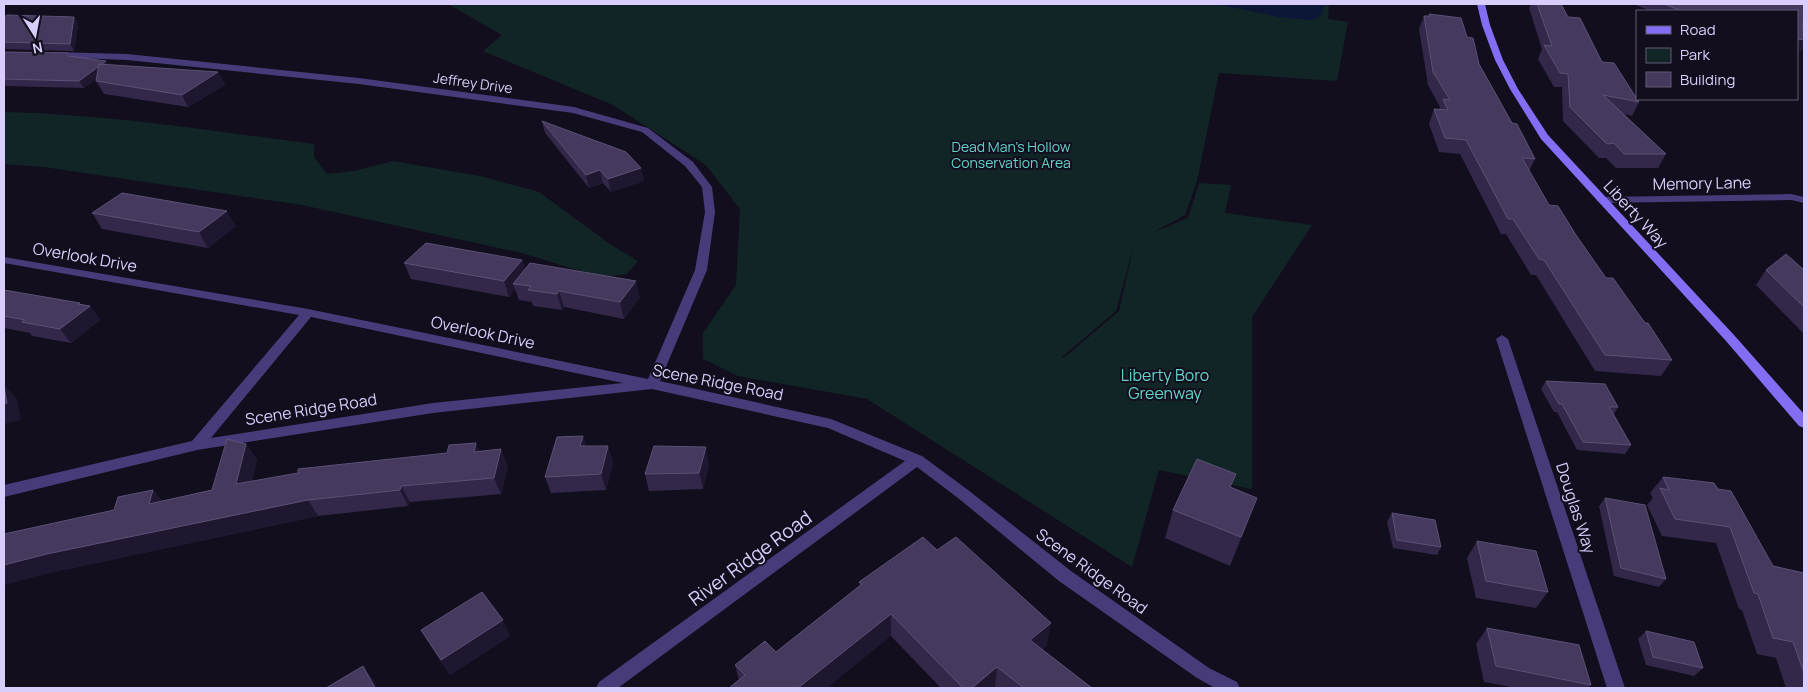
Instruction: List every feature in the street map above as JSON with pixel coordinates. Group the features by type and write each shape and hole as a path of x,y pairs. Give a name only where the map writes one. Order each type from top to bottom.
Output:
{"street":[{"name":"Liberty Way","path":"1481,4 1486,25 1499,60 1514,89 1544,137 1600,200 1736,345 1804,423"},
{"name":"Jeffrey Drive","path":"42,55 127,57 359,82 574,110 645,130 689,164 707,187 710,212 701,270 652,384"},
{"name":"Memory Lane","path":"1600,200 1791,197 1804,200"},
{"name":"Overlook Drive","path":"4,260 308,313 652,384"},
{"path":"197,445 308,313"},
{"name":"Douglas Way","path":"1502,339 1616,688"},
{"name":"Scene Ridge Road","path":"4,491 197,445 434,408 652,384 831,424 918,460 1065,576 1203,673 1231,688"},
{"name":"River Ridge Road","path":"605,688 918,460"}],"green space":[{"path":"448,4 1329,4 1328,19 1348,22 1337,81 1219,73 1197,181 1185,215 1152,233 1188,218 1199,183 1231,185 1225,213 1312,225 1252,317 1252,489 1159,470 1132,567 867,399 738,376 703,359 703,333 736,285 740,209 706,165 613,105 483,51 502,35","holes":["1135,241 1119,311 1064,358 1062,357 1116,311"]},
{"path":"4,112 43,113 121,120 314,144 314,157 327,174 354,171 393,161 480,176 539,192 610,244 638,261 627,274 600,277 522,253 302,205 44,167 4,164"}],"water":[{"path":"1216,4 1324,4 1325,6 1319,18 1311,20 1279,17"}],"building":[{"path":"1537,4 1561,4 1568,17 1580,18 1602,62 1614,63 1639,102 1603,95 1666,154 1624,154 1614,143 1607,144 1570,107 1568,74 1560,73 1544,45 1552,46"},
{"path":"1665,4 1804,4 1804,39 1798,40 1798,10 1679,10"},
{"path":"1429,14 1461,18 1467,37 1473,38 1479,64 1512,123 1517,124 1535,159 1522,158 1549,205 1558,206 1606,278 1613,278 1645,323 1648,323 1672,360 1605,355 1544,260 1539,259 1513,219 1508,219 1466,140 1445,138 1434,109 1448,110 1443,99 1450,100 1433,72 1424,16 1430,16"},
{"path":"7,15 74,17 70,44 4,42 4,17"},
{"path":"4,52 68,53 68,56 106,61 101,65 99,64 98,67 79,81 4,79"},
{"path":"99,64 218,72 182,95 96,81"},
{"path":"542,121 626,152 641,168 608,179 600,170 586,175"},
{"path":"122,193 227,211 199,232 92,213"},
{"path":"426,243 522,260 504,281 404,263"},
{"path":"1786,254 1804,270 1804,307 1766,270"},
{"path":"530,263 636,281 620,302 559,291 557,294 528,290 531,286 513,284"},
{"path":"4,290 90,306 60,329 22,322 25,320 4,316"},
{"path":"1546,381 1605,384 1618,407 1609,407 1631,445 1583,442 1562,404 1559,404"},
{"path":"4,387 7,403 4,404"},
{"path":"583,436 580,446 608,446 601,474 545,477 557,437"},
{"path":"227,439 246,444 236,484 298,473 298,469 447,453 449,445 476,443 474,452 501,449 494,478 401,486 400,490 308,500 47,554 4,565 4,534 114,510 118,497 153,490 149,504 212,490"},
{"path":"654,446 706,447 699,473 645,474"},
{"path":"1197,459 1236,474 1230,487 1257,498 1241,537 1173,510"},
{"path":"1663,477 1714,483 1718,489 1731,491 1773,566 1804,573 1804,673 1793,642 1773,638 1758,594 1754,593 1730,527 1675,519 1660,488 1669,490"},
{"path":"1605,498 1645,505 1666,579 1621,568"},
{"path":"1392,513 1435,520 1441,547 1397,540"},
{"path":"923,537 937,550 956,537 1051,623 1030,640 1092,688 1024,688 997,667 972,688 963,688 891,614 798,688 729,688 745,675 735,665 765,641 776,652 862,584 859,582"},
{"path":"1477,541 1536,551 1548,592 1486,581"},
{"path":"482,592 503,620 441,660 421,630"},
{"path":"1487,628 1579,645 1591,685 1496,666"},
{"path":"1646,631 1694,642 1703,668 1653,657"},
{"path":"363,666 375,688 326,688"}],"park label":[{"name":"Dead Man's Hollow Conservation Area","path":"1011,156"},
{"name":"Liberty Boro Greenway","path":"1165,384"}]}
